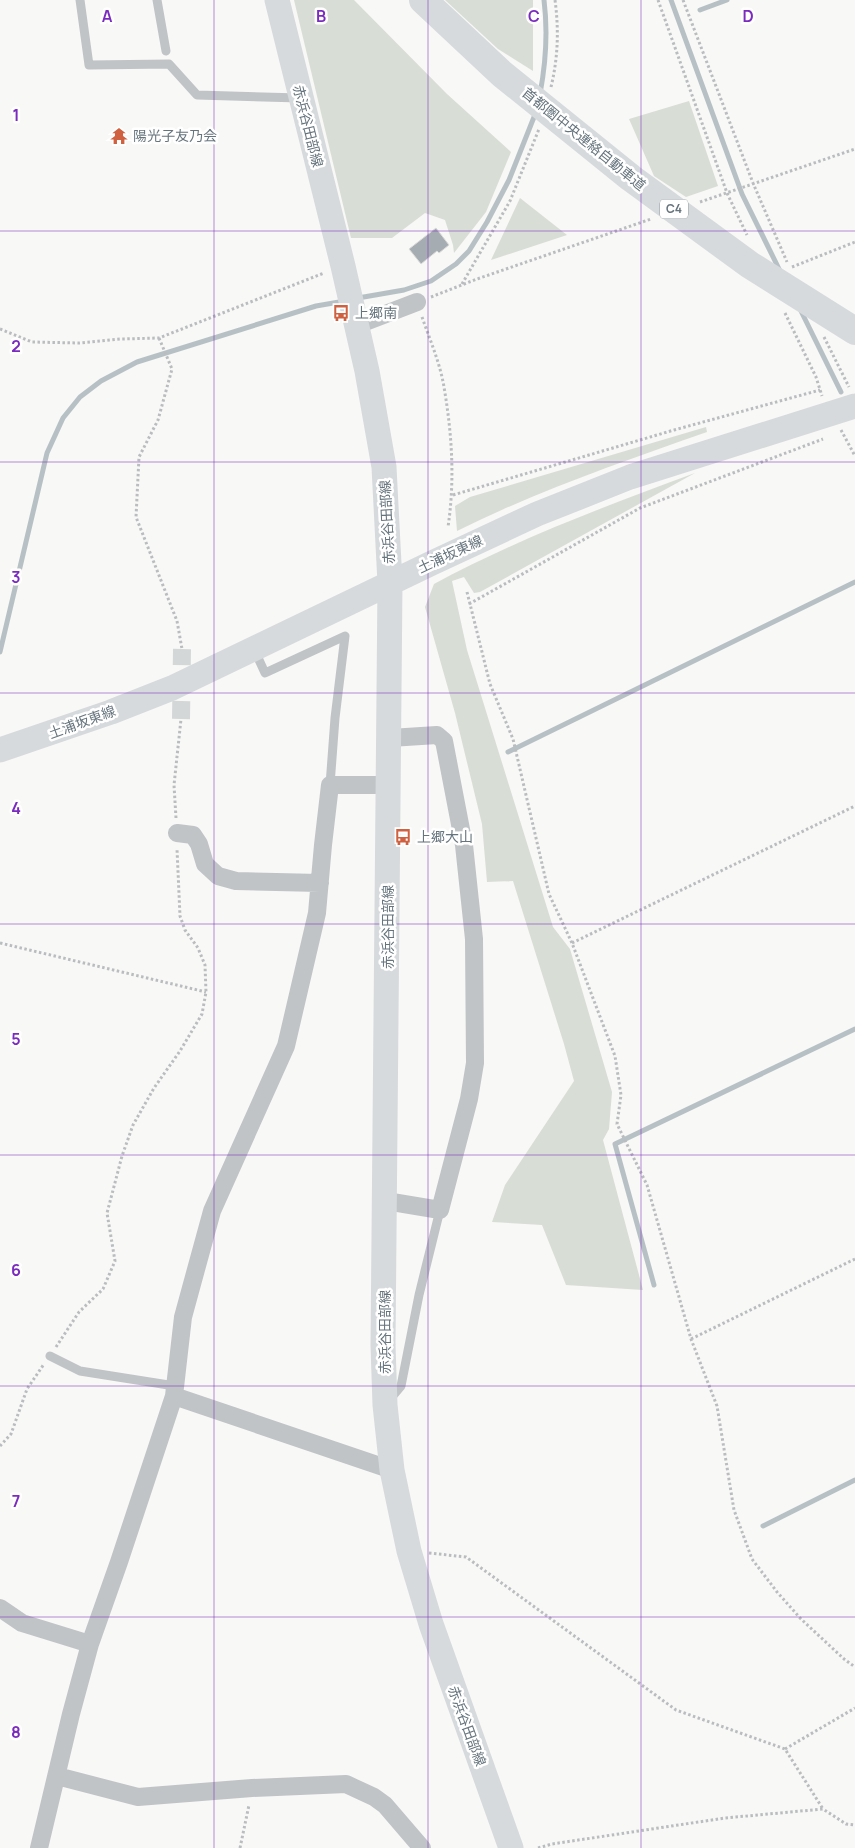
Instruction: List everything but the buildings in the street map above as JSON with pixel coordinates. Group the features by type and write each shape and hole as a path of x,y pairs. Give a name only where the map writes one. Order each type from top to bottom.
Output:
{"highway":[{"name":"首都圏中央連絡自動車道","path":"423,0 502,74 631,178 750,265 855,330"}],"main road":[{"name":"赤浜谷田部線","path":"277,0 357,325 384,466 390,584 390,738 383,1345 385,1405 392,1470 409,1551 431,1624 511,1848"},
{"name":"土浦坂東線","path":"0,750 111,712 172,688 538,514 630,477 835,429 854,400"}],"street":[{"path":"357,325 417,302"},
{"path":"386,1201 440,1210 469,1098 474,1063 474,939 464,845 444,741 437,735 390,738"},
{"path":"39,1848 90,1644 119,1562 174,1391 183,1317 212,1211 286,1046 317,913 330,785 389,784"},
{"path":"176,833 194,836 199,844 205,864 218,876 236,881 320,882"},
{"path":"174,1391 392,1470"},
{"path":"0,1608 22,1623 90,1644"},
{"path":"56,1776 138,1797 252,1788 346,1784 374,1797 385,1805 422,1848"}],"lane":[{"path":"80,0 89,65 169,64 197,95 301,98"},
{"path":"157,0 166,51"},
{"path":"254,650 265,673 345,636 335,718 330,785"},
{"path":"385,1405 401,1386 419,1295 440,1210"},
{"path":"50,1356 80,1371 174,1391"}],"path":[{"path":"550,92 558,46 555,0"},
{"path":"658,0 726,192"},
{"path":"684,0 753,183 789,268 855,242"},
{"path":"461,285 510,201 540,128"},
{"path":"692,205 855,148"},
{"path":"448,527 452,495 452,446 444,385 417,302 658,217"},
{"path":"0,329 32,342 79,343 159,338 343,266"},
{"path":"820,329 854,400"},
{"path":"159,338 172,370 158,420 139,457 136,517 178,621 182,649"},
{"path":"452,495 674,430 820,390"},
{"path":"469,604 640,508 835,429 855,456"},
{"path":"467,592 490,684 513,739 549,894 572,943 615,1056 622,1095 617,1124 647,1185 691,1339 717,1406 734,1510 752,1559 777,1592 801,1619 855,1667"},
{"path":"0,1446 11,1434 27,1389 79,1312 103,1289 115,1261 107,1213 122,1156 133,1125 202,1014 206,992 205,965 198,948 185,930 180,916 174,785 181,719"},
{"path":"572,943 855,806"},
{"path":"0,943 206,992"},
{"path":"691,1339 855,1259"},
{"path":"409,1551 466,1556 676,1710 785,1749 823,1809 846,1824 855,1825"},
{"path":"785,1749 855,1708"},
{"path":"240,1848 252,1788"},
{"path":"538,1848 561,1842 725,1818 823,1809"}],"shaded area":[{"path":"294,0 354,0 447,94 511,152 486,212 454,253 445,220 425,213 392,238 351,238"},
{"path":"445,0 533,0 533,71 498,49"},
{"path":"689,101 718,186 686,197 654,176 629,119"},
{"path":"520,198 567,235 491,260"},
{"path":"706,427 707,432 549,490 457,531 455,506 470,497"},
{"path":"695,473 480,592 474,593 464,577 452,581 467,650 553,927 570,949 612,1092 609,1129 603,1140 643,1290 566,1285 542,1225 492,1222 505,1185 574,1081 513,881 487,882 482,824 455,713 425,607 434,584 497,552 562,524"}],"waterway":[{"path":"540,94 546,47 544,0"},
{"path":"671,0 742,194 781,273"},
{"path":"700,10 727,0"},
{"path":"358,298 404,290 431,281 456,264 469,251 509,180 536,112"},
{"path":"0,652 47,453 63,418 80,397 101,381 137,362 316,306 345,301"},
{"path":"800,309 841,392"},
{"path":"508,752 855,582"},
{"path":"654,1285 615,1144 855,1029"},
{"path":"763,1526 855,1480"}],"tunnel":[{"path":"181,719 182,649"}],"place":[{"name":"陽光子友乃会","path":"119,136"},
{"name":"上郷南","path":"341,313"},
{"name":"上郷大山","path":"403,837"}]}
